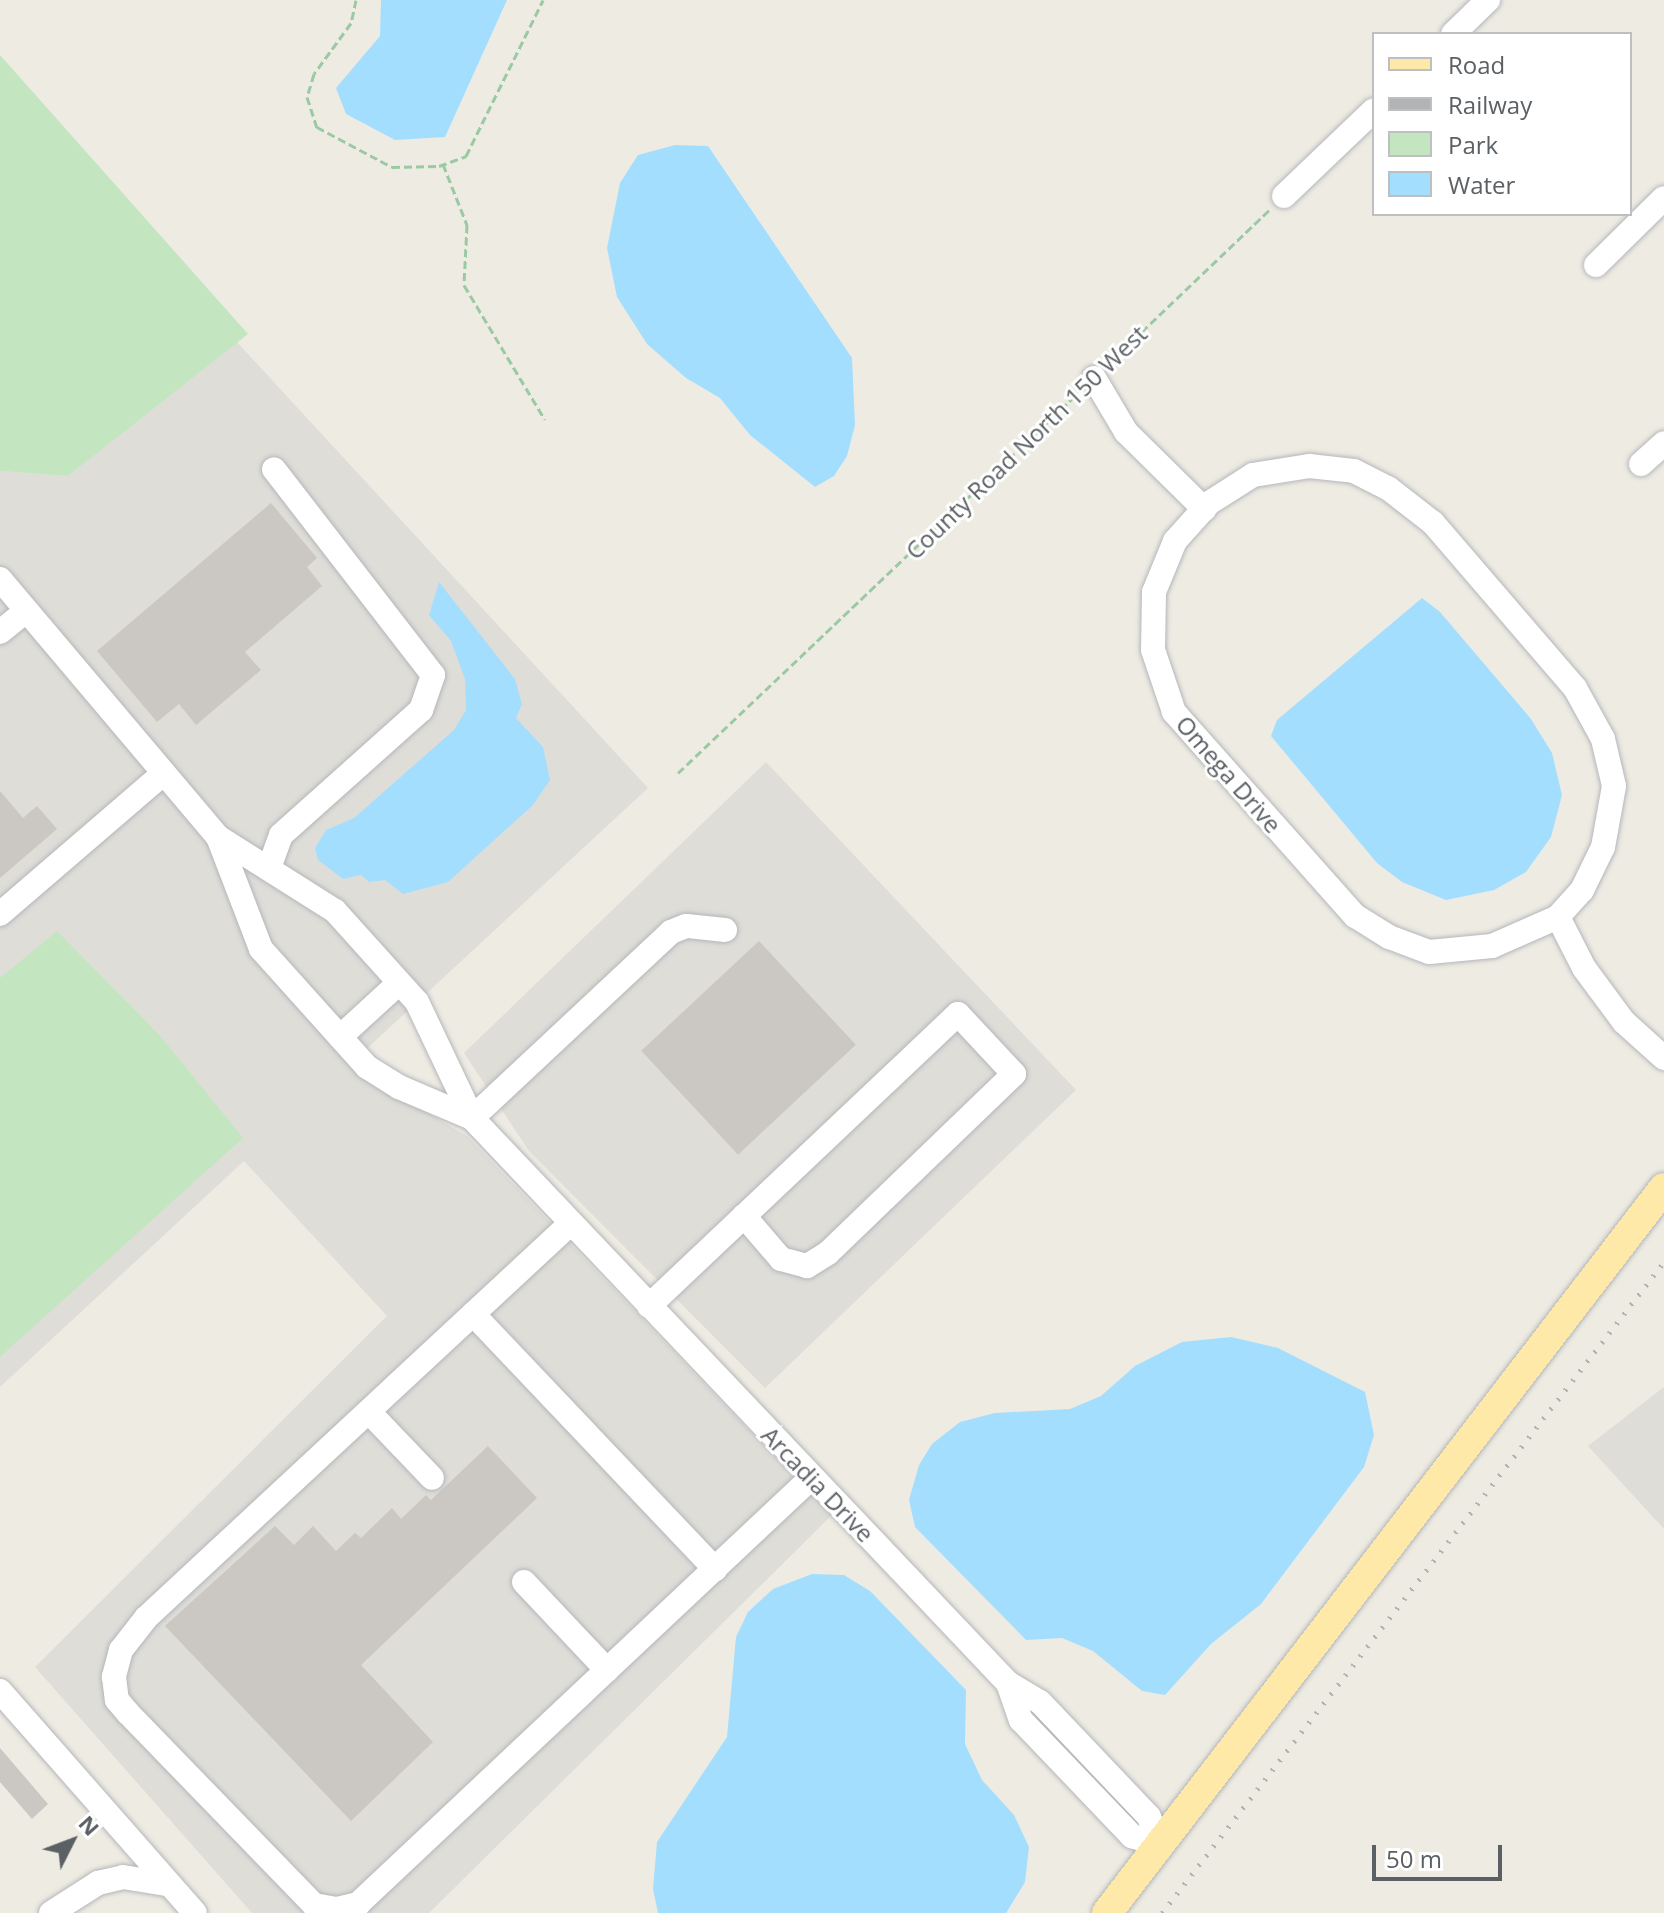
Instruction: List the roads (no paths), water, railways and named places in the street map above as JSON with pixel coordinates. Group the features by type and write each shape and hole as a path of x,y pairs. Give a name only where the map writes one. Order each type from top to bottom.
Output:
{"main road":[{"path":"1107,1913 1664,1188"}],"street":[{"path":"1455,32 1488,0"},
{"path":"1284,196 1372,112"},
{"path":"1596,265 1664,198"},
{"path":"1094,378 1126,432 1204,509"},
{"path":"1641,464 1664,443"},
{"name":"Omega Drive","path":"1309,466 1354,471 1388,488 1433,523 1575,688 1603,739 1614,786 1603,847 1582,890 1558,917 1492,946 1429,952 1389,937 1355,916 1174,712 1153,650 1154,592 1175,541 1204,509 1253,475 1309,466"},
{"path":"269,868 281,835 421,710 433,675 274,469"},
{"path":"1,585 218,837 335,911 399,983 429,1020 472,1118"},
{"path":"0,632 26,611"},
{"path":"0,914 164,773"},
{"path":"218,837 261,949 367,1067 399,1087 472,1118"},
{"path":"1558,917 1584,968 1616,1011 1664,1058"},
{"path":"472,1118 671,932 696,926 725,930"},
{"path":"340,1037 399,983"},
{"path":"649,1306 744,1216 958,1014 1014,1074 828,1253 807,1266 781,1259 744,1216"},
{"name":"Arcadia Drive","path":"472,1118 1008,1683 1021,1720 1132,1836 1159,1845"},
{"path":"571,1223 146,1618 121,1650 114,1677 117,1700 291,1885 314,1905 337,1909 370,1895 812,1477"},
{"path":"473,1314 715,1569"},
{"path":"369,1412 432,1478"},
{"path":"524,1582 607,1670"},
{"path":"0,1691 195,1913"},
{"path":"51,1913 98,1883 123,1877 167,1884"}],"water":[{"path":"381,0 507,0 445,137 395,140 346,114 336,88 380,36"},
{"path":"675,145 708,146 852,358 855,425 847,456 834,476 815,487 750,435 720,398 686,378 647,344 617,297 607,248 620,183 638,155"},
{"path":"439,582 515,679 522,704 516,718 543,747 550,780 533,805 448,882 403,894 385,880 369,882 361,875 343,879 318,860 315,848 326,830 354,818 454,730 466,710 465,679 451,641 429,615"},
{"path":"1422,598 1440,612 1531,719 1552,753 1562,795 1551,837 1526,872 1494,890 1446,900 1402,882 1377,863 1271,736 1277,720"},
{"path":"1231,1337 1278,1348 1365,1392 1374,1435 1364,1467 1261,1604 1211,1644 1165,1695 1142,1691 1093,1651 1062,1638 1026,1640 915,1527 909,1500 919,1465 932,1444 960,1422 995,1413 1070,1409 1101,1396 1135,1366 1182,1342"},
{"path":"812,1574 844,1575 870,1591 966,1690 965,1744 982,1780 1014,1815 1029,1847 1025,1882 1006,1913 658,1913 653,1889 657,1842 727,1737 736,1637 748,1612 773,1589"}],"railway":[{"path":"1162,1913 1664,1262"}]}
